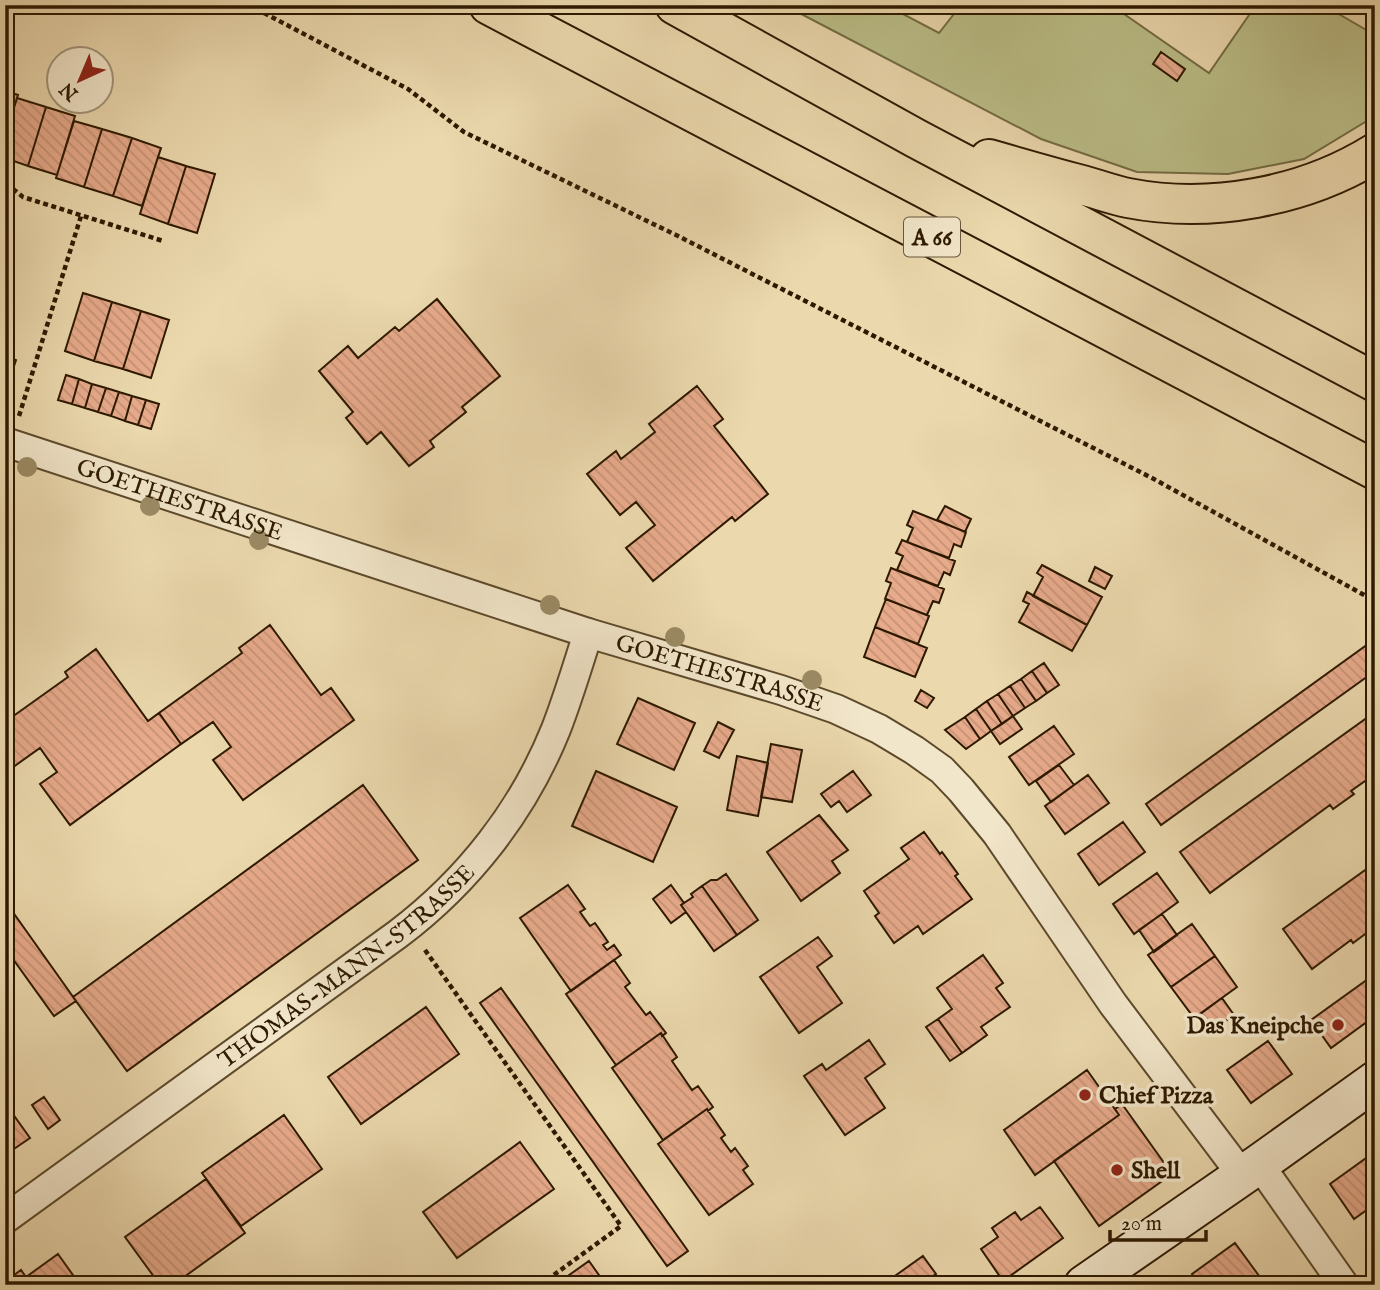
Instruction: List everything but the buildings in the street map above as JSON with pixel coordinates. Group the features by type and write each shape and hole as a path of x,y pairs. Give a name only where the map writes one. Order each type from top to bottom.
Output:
{"highway":[{"name":"A 66","path":"489,5 1375,470"},
{"path":"675,5 917,139 1375,382"},
{"path":"917,139 1127,198 1168,204 1231,201 1288,192 1353,167 1375,153"}],"street":[{"name":"GOETHESTRASSE","path":"8,443 588,633 781,690 836,709 879,729 914,750 942,770 997,834 1113,1004 1344,1285"},
{"name":"THOMAS-MANN-STRASSE","path":"5,1219 408,926 452,887 477,861 515,809 544,757 557,727 588,633"},
{"path":"1084,1285 1375,1081"}],"path":[{"path":"249,5 408,89 464,132 678,236 1152,478 1375,601"},
{"path":"5,186 23,197 163,241"},
{"path":"8,443 81,216"},
{"path":"408,926 621,1226 540,1285"}],"green space":[{"path":"784,5 886,5 939,33 961,5 1111,5 1209,73 1256,5 1323,5 1375,35 1375,116 1304,159 1228,174 1137,172 1041,139"}],"place":[{"name":"Das Kneipche","path":"1338,1025"},
{"name":"Chief Pizza","path":"1085,1095"},
{"name":"Shell","path":"1117,1170"}]}
